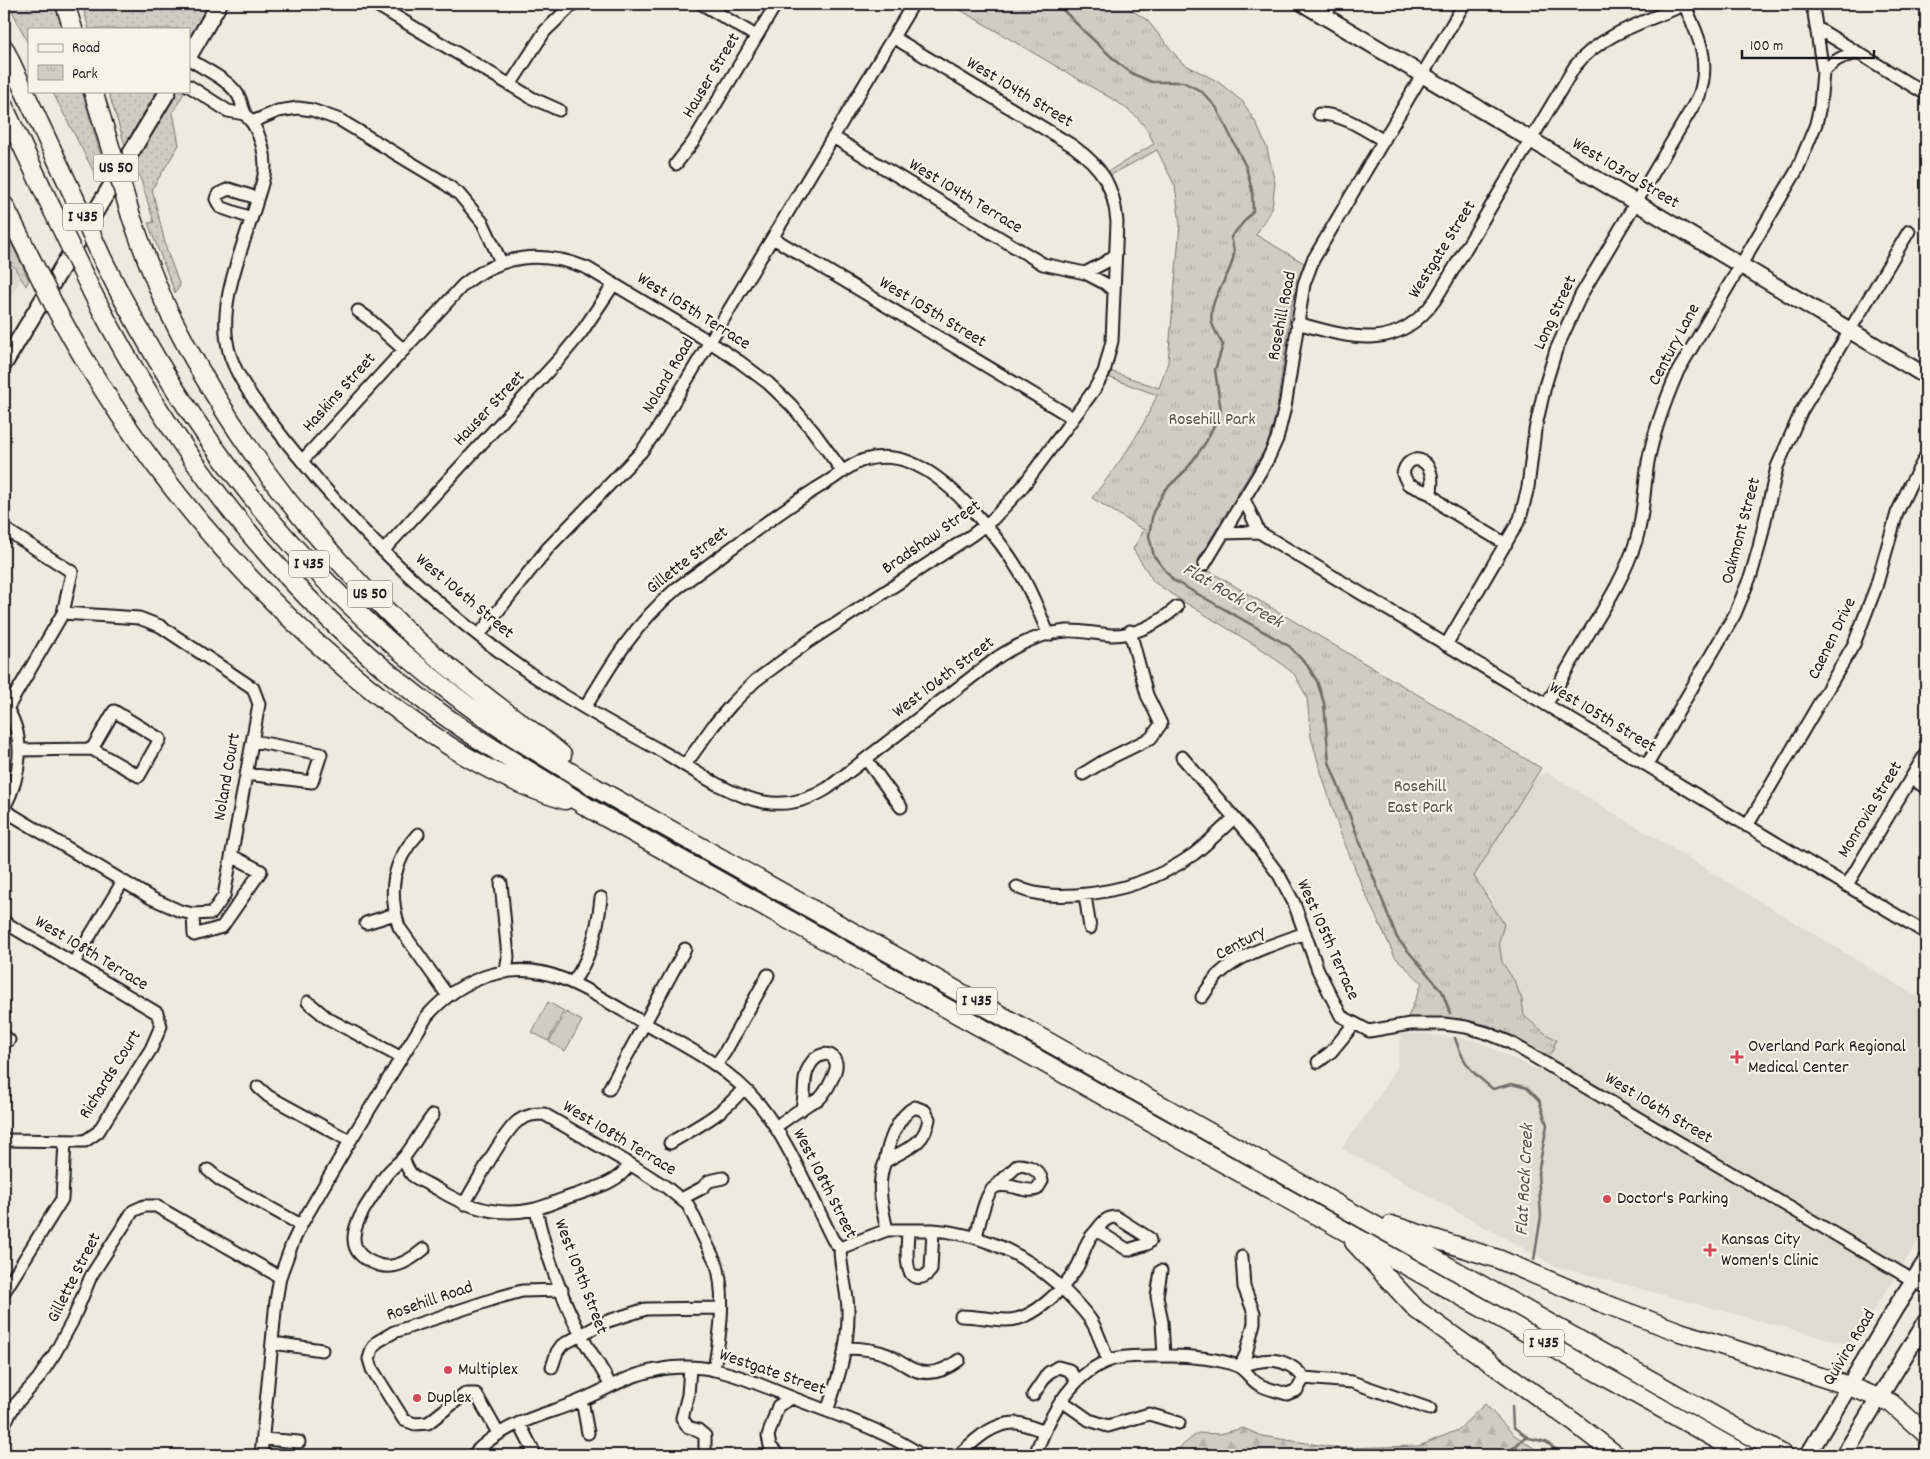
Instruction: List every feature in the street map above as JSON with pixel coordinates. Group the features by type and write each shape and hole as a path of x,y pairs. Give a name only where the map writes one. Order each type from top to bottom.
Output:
{"highway":[{"path":"65,5 73,28"},
{"name":"I 435","path":"4,48 130,315 194,420 231,472 300,555 375,629 454,696 495,725 596,788 1784,1455"},
{"name":"US 50","path":"93,92 131,216 154,279 191,355 250,450 287,500 337,559 390,615 464,680 560,753 596,788"},
{"name":"I 435","path":"4,107 117,342 175,436 218,496 272,560 311,601 372,659 415,694 470,734 587,807 1745,1455"},
{"path":"4,205 83,359 114,407 162,474 244,572 303,632 357,679 402,714 456,751 539,792 587,807"},
{"path":"1357,1214 1498,1259 1600,1302 1680,1332 1849,1386 1891,1403 1926,1434"},
{"path":"1344,1230 1417,1310 1575,1423 1616,1455"}],"main road":[{"path":"190,55 219,4"},
{"name":"West 103rd Street","path":"1304,4 1329,10 1422,74 1926,376"},
{"path":"4,364 167,92"},
{"name":"Quivira Road","path":"1808,1455 1849,1386 1920,1284 1926,1261"},
{"path":"1844,1455 1926,1321"}],"street":[{"path":"375,4 532,98 559,110"},
{"path":"510,85 545,30 573,4"},
{"name":"Hauser Street","path":"676,164 693,142 776,4"},
{"name":"Noland Road","path":"479,635 548,548 641,452 655,433 913,4"},
{"name":"Rosehill Road","path":"1204,565 1268,459 1283,420 1304,284 1313,260 1464,4"},
{"name":"Westgate Street","path":"1297,323 1351,337 1374,338 1388,336 1414,323 1428,310 1435,300 1575,66 1593,47 1685,4"},
{"name":"Long Street","path":"1446,645 1506,544 1523,510 1528,487 1534,430 1544,386 1556,350 1581,296 1692,110 1702,88 1704,56 1685,4"},
{"name":"Century Lane","path":"1546,705 1618,586 1629,562 1642,512 1648,462 1655,431 1664,402 1678,371 1807,148 1820,106 1823,72 1817,28 1811,4"},
{"path":"706,7 756,36"},
{"path":"1817,28 1926,94"},
{"name":"West 104th Street","path":"893,37 1073,146 1087,156 1105,176 1112,193"},
{"path":"1823,72 1833,62 1843,56 1859,54"},
{"name":"West 106th Street","path":"190,58 233,88 239,96 260,140 265,169 264,182 257,198 226,302 226,336 230,356 238,373 302,461 350,517 383,551 416,582 479,635 548,686 740,795 761,802 780,803 804,799 820,793 998,657 1014,647 1048,635"},
{"path":"190,87 228,111 248,118 298,108 312,110 340,120 459,194 483,223 501,262"},
{"path":"1319,114 1339,116 1384,141"},
{"name":"West 104th Terrace","path":"833,138 1043,264 1085,272 1114,291"},
{"path":"251,218 220,207 216,199 218,194 228,189 257,198"},
{"name":"Bradshaw Street","path":"685,765 713,726 732,704 762,675 808,642 972,536 985,525 1014,497 1074,418 1104,372 1112,341 1117,222 1116,206 1112,193"},
{"name":"Oakmont Street","path":"1647,765 1735,614 1751,575 1777,467 1788,438 1805,405 1909,231"},
{"name":"West 105th Street","path":"773,238 1074,418"},
{"path":"1085,272 1106,262 1116,254"},
{"name":"West 105th Terrace","path":"501,262 531,257 560,259 586,268 710,342 768,383 791,405 843,472"},
{"name":"Haskins Street","path":"302,461 463,285 501,262"},
{"name":"Hauser Street","path":"383,551 561,357 614,284"},
{"name":"Haskins Street","path":"358,311 404,350"},
{"name":"Caenen Drive","path":"1747,826 1854,644 1876,586 1897,513 1926,456"},
{"path":"843,472 862,460 894,458 910,462 941,480 961,499 1000,543 1031,592 1048,635 1068,631 1113,635 1145,628 1157,622 1177,607"},
{"name":"Gillette Street","path":"585,708 618,652 658,605 678,588 816,488 843,472"},
{"path":"1431,494 1446,508 1506,544"},
{"path":"1223,533 1259,532 1244,499"},
{"path":"4,538 8,531 72,572 63,613 6,707 16,730 19,750 17,776 4,809 151,898 180,911 193,914 194,934 222,927 261,871 232,856"},
{"name":"West 105th Street","path":"1259,532 1926,933"},
{"name":"Noland Court","path":"63,613 139,618 160,626 253,688 259,704 224,896 212,913 193,914"},
{"path":"1084,774 1104,760 1151,738 1161,724 1147,695 1130,631"},
{"path":"19,750 92,749 139,776 160,739 114,711 92,749"},
{"path":"247,774 312,782 321,754 252,741"},
{"name":"Monrovia Street","path":"1847,885 1926,753"},
{"name":"West 105th Terrace","path":"1182,757 1259,848 1279,875 1294,903 1318,970 1334,1004 1341,1016 1354,1024 1331,1052 1318,1062"},
{"path":"866,759 901,807"},
{"path":"1911,778 1926,788"},
{"path":"1016,887 1038,894 1065,896 1108,892 1150,879 1194,854 1234,818"},
{"path":"418,834 402,855 396,869 393,892 395,914 399,926 448,996"},
{"path":"73,964 123,882"},
{"path":"502,883 508,957 506,972"},
{"path":"1085,894 1090,928"},
{"path":"572,983 578,976 593,943 601,898"},
{"path":"366,923 395,914"},
{"name":"West 108th Terrace","path":"4,922 158,1014 159,1018"},
{"name":"Century","path":"1202,997 1217,976 1234,964 1262,949 1305,933"},
{"path":"609,1089 686,949"},
{"name":"West 108th Street","path":"400,1057 431,1011 448,996 477,979 494,973 536,972 572,983 716,1065 735,1080 758,1103 775,1127 833,1240 840,1248 848,1308 846,1348 841,1370 827,1411"},
{"path":"716,1065 768,975"},
{"path":"261,1455 275,1308 280,1277 301,1225 400,1057 327,1018 308,1002"},
{"name":"Richards Court","path":"65,1141 85,1141 98,1132 151,1049 161,1026 159,1018"},
{"name":"West 106th Street","path":"1354,1024 1369,1031 1410,1024 1444,1024 1466,1027 1509,1042 1920,1284"},
{"path":"4,1036 9,1040 4,1041"},
{"name":"West 108th Street","path":"775,1127 821,1098 830,1084 835,1070 836,1063 832,1057 820,1054 809,1066 805,1074 804,1102 801,1110"},
{"path":"258,1088 268,1096 350,1141"},
{"path":"670,1143 719,1113 730,1104 743,1088"},
{"path":"885,1162 916,1144 923,1136 929,1119 925,1111 915,1106 904,1115 890,1140 880,1180 887,1230"},
{"name":"West 108th Terrace","path":"464,1204 516,1122 533,1114 544,1114 666,1187 688,1205 717,1265 720,1276 720,1334 714,1370"},
{"path":"424,1248 405,1262 393,1265 380,1265 362,1255 356,1247 354,1227 364,1207 386,1174 402,1158 433,1115"},
{"path":"4,1140 65,1141 62,1199 4,1292"},
{"name":"West 109th Street","path":"402,1158 412,1174 464,1204 486,1210 522,1212 536,1209 562,1290 580,1334 610,1385"},
{"path":"536,1209 614,1180 625,1173 630,1164"},
{"path":"208,1170 220,1180 301,1225"},
{"name":"West 108th Terrace","path":"681,1200 702,1188 709,1181 723,1178"},
{"path":"976,1237 990,1192 996,1186"},
{"name":"Gillette Street","path":"4,1424 15,1405 38,1379 56,1351 72,1322 91,1276 133,1211 144,1206 156,1206 280,1277"},
{"path":"840,1248 887,1230 933,1230 976,1237 1033,1264 1060,1287 1084,1311 1092,1323 1108,1361"},
{"path":"908,1230 908,1269 912,1275 922,1277 927,1275 932,1266 933,1230"},
{"path":"961,1316 1008,1320 1019,1319 1036,1311 1076,1269 1090,1237 1095,1232"},
{"path":"1240,1367 1246,1354 1254,1323 1254,1313 1244,1286 1242,1256"},
{"path":"1161,1271 1157,1296 1164,1356"},
{"name":"Rosehill Road","path":"498,1433 476,1394 466,1394 428,1423 415,1424 404,1420 372,1369 370,1359 372,1349 377,1342 394,1332 500,1297 522,1291 562,1290"},
{"path":"552,1367 557,1352 562,1345 605,1322 646,1309 721,1308"},
{"path":"273,1343 322,1350"},
{"path":"846,1348 887,1355 916,1371 926,1373 938,1372 959,1360"},
{"path":"1036,1455 1044,1431 1077,1381 1092,1369 1108,1361 1120,1358 1193,1357 1240,1367 1264,1360 1282,1362 1296,1368 1304,1378 1352,1382 1430,1409"},
{"path":"1033,1396 1048,1373 1058,1367 1069,1370 1077,1381"},
{"path":"1240,1367 1258,1384 1287,1394 1297,1390 1304,1378"},
{"path":"690,1368 688,1395 682,1418 688,1427 698,1430 705,1436 705,1448"},
{"name":"Westgate Street","path":"473,1455 498,1433 519,1423 582,1400 610,1385 638,1374 657,1370 690,1368 714,1370 742,1378 894,1439 921,1455"},
{"path":"778,1455 770,1446 768,1436 778,1406 792,1398"},
{"path":"582,1400 588,1433"},
{"path":"1062,1402 1090,1420 1108,1426 1149,1414 1179,1423"},
{"path":"519,1423 534,1452"},
{"path":"959,1455 982,1435 1002,1426 1016,1423 1044,1431"},
{"path":"264,1439 299,1442"}],"shaded area":[{"path":"4,259 14,267 21,279 4,308"},
{"name":"Overland Park Regional Medical Center","path":"1548,773 1926,1002 1926,1229 1851,1345 1555,1266 1341,1148 1372,1107 1397,1066 1401,1034 1418,1033 1474,1040 1537,1070 1555,1049 1553,1047 1557,1040 1546,1034 1524,1016 1515,982 1502,962 1499,942 1502,931 1500,919 1491,898 1472,876 1531,782 1539,775"}],"green space":[{"path":"9,4 54,4 63,28 28,28 28,44"},
{"path":"82,4 208,4 190,37 190,28 89,28"},
{"path":"950,4 1122,4 1147,20 1182,63 1217,81 1243,102 1256,123 1267,148 1275,183 1272,208 1256,235 1304,263 1292,302 1276,414 1267,445 1196,563 1541,768 1474,876 1504,924 1499,942 1502,962 1515,982 1522,1000 1524,1016 1546,1034 1557,1040 1553,1047 1555,1048 1550,1054 1545,1054 1488,1025 1460,1019 1408,1017 1422,983 1395,957 1365,893 1340,832 1321,772 1311,737 1307,697 1294,674 1268,653 1154,582 1133,549 1144,530 1092,498 1128,449 1144,423 1157,395 1108,377 1110,371 1159,388 1168,362 1180,224 1175,186 1157,150 1109,176 1107,172 1154,144 1140,121 1119,103"},
{"path":"53,92 82,92 104,166 97,178"},
{"path":"108,92 156,92 125,145"},
{"path":"173,92 184,92 173,112 179,145 152,189 167,251 180,286 175,293 148,223 154,222 139,174 133,172 130,162"},
{"path":"4,228 29,280 26,286 14,267 4,259"},
{"path":"548,1002 564,1011 548,1041 532,1032"},
{"path":"566,1012 582,1021 565,1051 549,1042"},
{"path":"1485,1404 1513,1434 1544,1455 1170,1455 1198,1433 1220,1434 1243,1428 1262,1436 1338,1448 1419,1446 1458,1430"}],"waterway":[{"name":"Flat Rock Creek","path":"1057,4 1118,63 1133,74 1152,82 1183,82 1201,91 1216,107 1246,167 1252,190 1253,211 1231,237 1234,251 1232,262 1216,296 1211,314 1213,326 1223,345 1215,370 1221,411 1206,442 1186,470 1165,490 1153,512 1149,536 1154,556 1173,580 1289,646 1307,665 1317,681 1324,703 1329,762 1397,938 1442,991 1450,1013"},
{"name":"Flat Rock Creek","path":"1455,1038 1465,1062 1479,1078 1493,1089 1512,1084 1527,1088 1539,1100 1547,1125 1538,1173 1541,1216 1534,1260"},
{"path":"1512,1406 1513,1427 1529,1438 1546,1442 1563,1455"},
{"path":"1506,1455 1526,1436"}],"place":[{"name":"Overland Park Regional Medical Center","path":"1737,1057"},
{"name":"Doctor's Parking","path":"1607,1199"},
{"name":"Kansas City Women's Clinic","path":"1710,1250"},
{"name":"Multiplex","path":"448,1370"},
{"name":"Duplex","path":"417,1398"}],"park label":[{"name":"Rosehill Park","path":"1212,420"},
{"name":"Rosehill East Park","path":"1420,798"}]}
